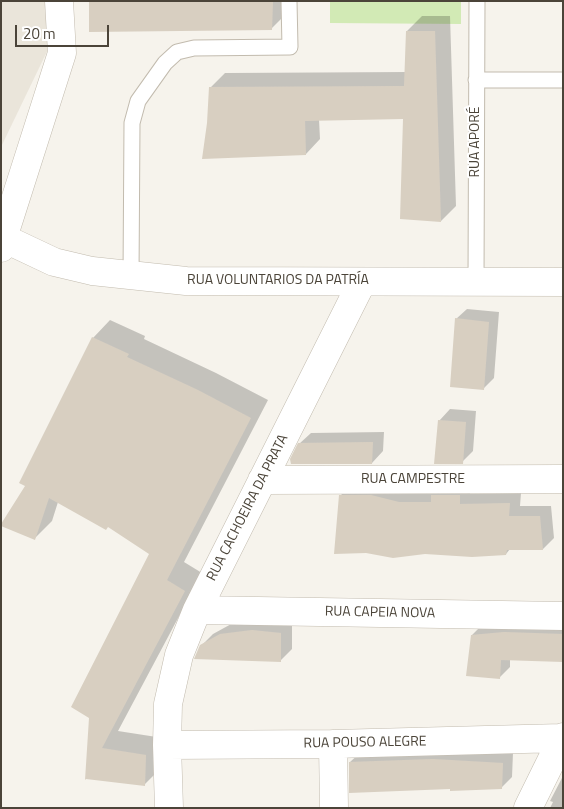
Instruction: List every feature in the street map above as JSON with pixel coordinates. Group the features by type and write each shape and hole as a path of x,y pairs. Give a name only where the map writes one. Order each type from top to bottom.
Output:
{"street":[{"path":"2,241 62,53 59,1"},
{"name":"RUA VOLUNTARIOS DA PATRÍA","path":"2,241 54,262 92,272 131,277 186,281 563,282"},
{"name":"RUA CACHOEIRA DA PRATA","path":"169,808 168,704 179,655 197,610 362,282"},
{"name":"RUA CAMPESTRE","path":"262,480 563,479"},
{"name":"RUA CAPEIA NOVA","path":"197,610 563,616"},
{"path":"528,808 563,738"},
{"name":"RUA POUSO ALEGRE","path":"167,745 333,744 563,738"},
{"path":"333,744 334,808"}],"lane":[{"path":"131,277 132,123 138,102 165,63 177,52 194,48 290,47 290,1"},
{"name":"RUA APORÉ","path":"476,282 477,1"},
{"path":"476,80 563,80"}],"shaded area":[{"path":"1,1 59,1 54,37 1,147"}],"green space":[{"path":"330,1 461,1 461,24 330,23"}],"building":[{"path":"89,1 273,1 272,30 89,32"},
{"path":"406,31 435,31 441,222 400,219 403,119 305,121 306,155 202,159 209,87 404,86"},
{"path":"455,318 489,322 484,390 450,387"},
{"path":"92,337 129,354 127,357 198,390 251,418 167,580 185,591 102,748 146,755 145,786 85,780 89,718 71,707 149,554 108,527 106,530 49,498 35,540 1,526 25,486 19,483"},
{"path":"438,420 466,422 463,464 434,464"},
{"path":"373,442 372,464 291,464 290,459 298,443"},
{"path":"339,495 371,495 399,502 431,502 431,495 460,495 460,504 510,503 509,516 540,516 543,550 507,550 506,555 472,557 425,554 393,558 366,553 334,554"},
{"path":"252,630 281,633 281,662 194,659 200,645 220,634"},
{"path":"504,632 563,634 563,662 501,660 500,679 466,676 471,635"},
{"path":"433,759 503,763 502,789 349,793 349,762"}]}
